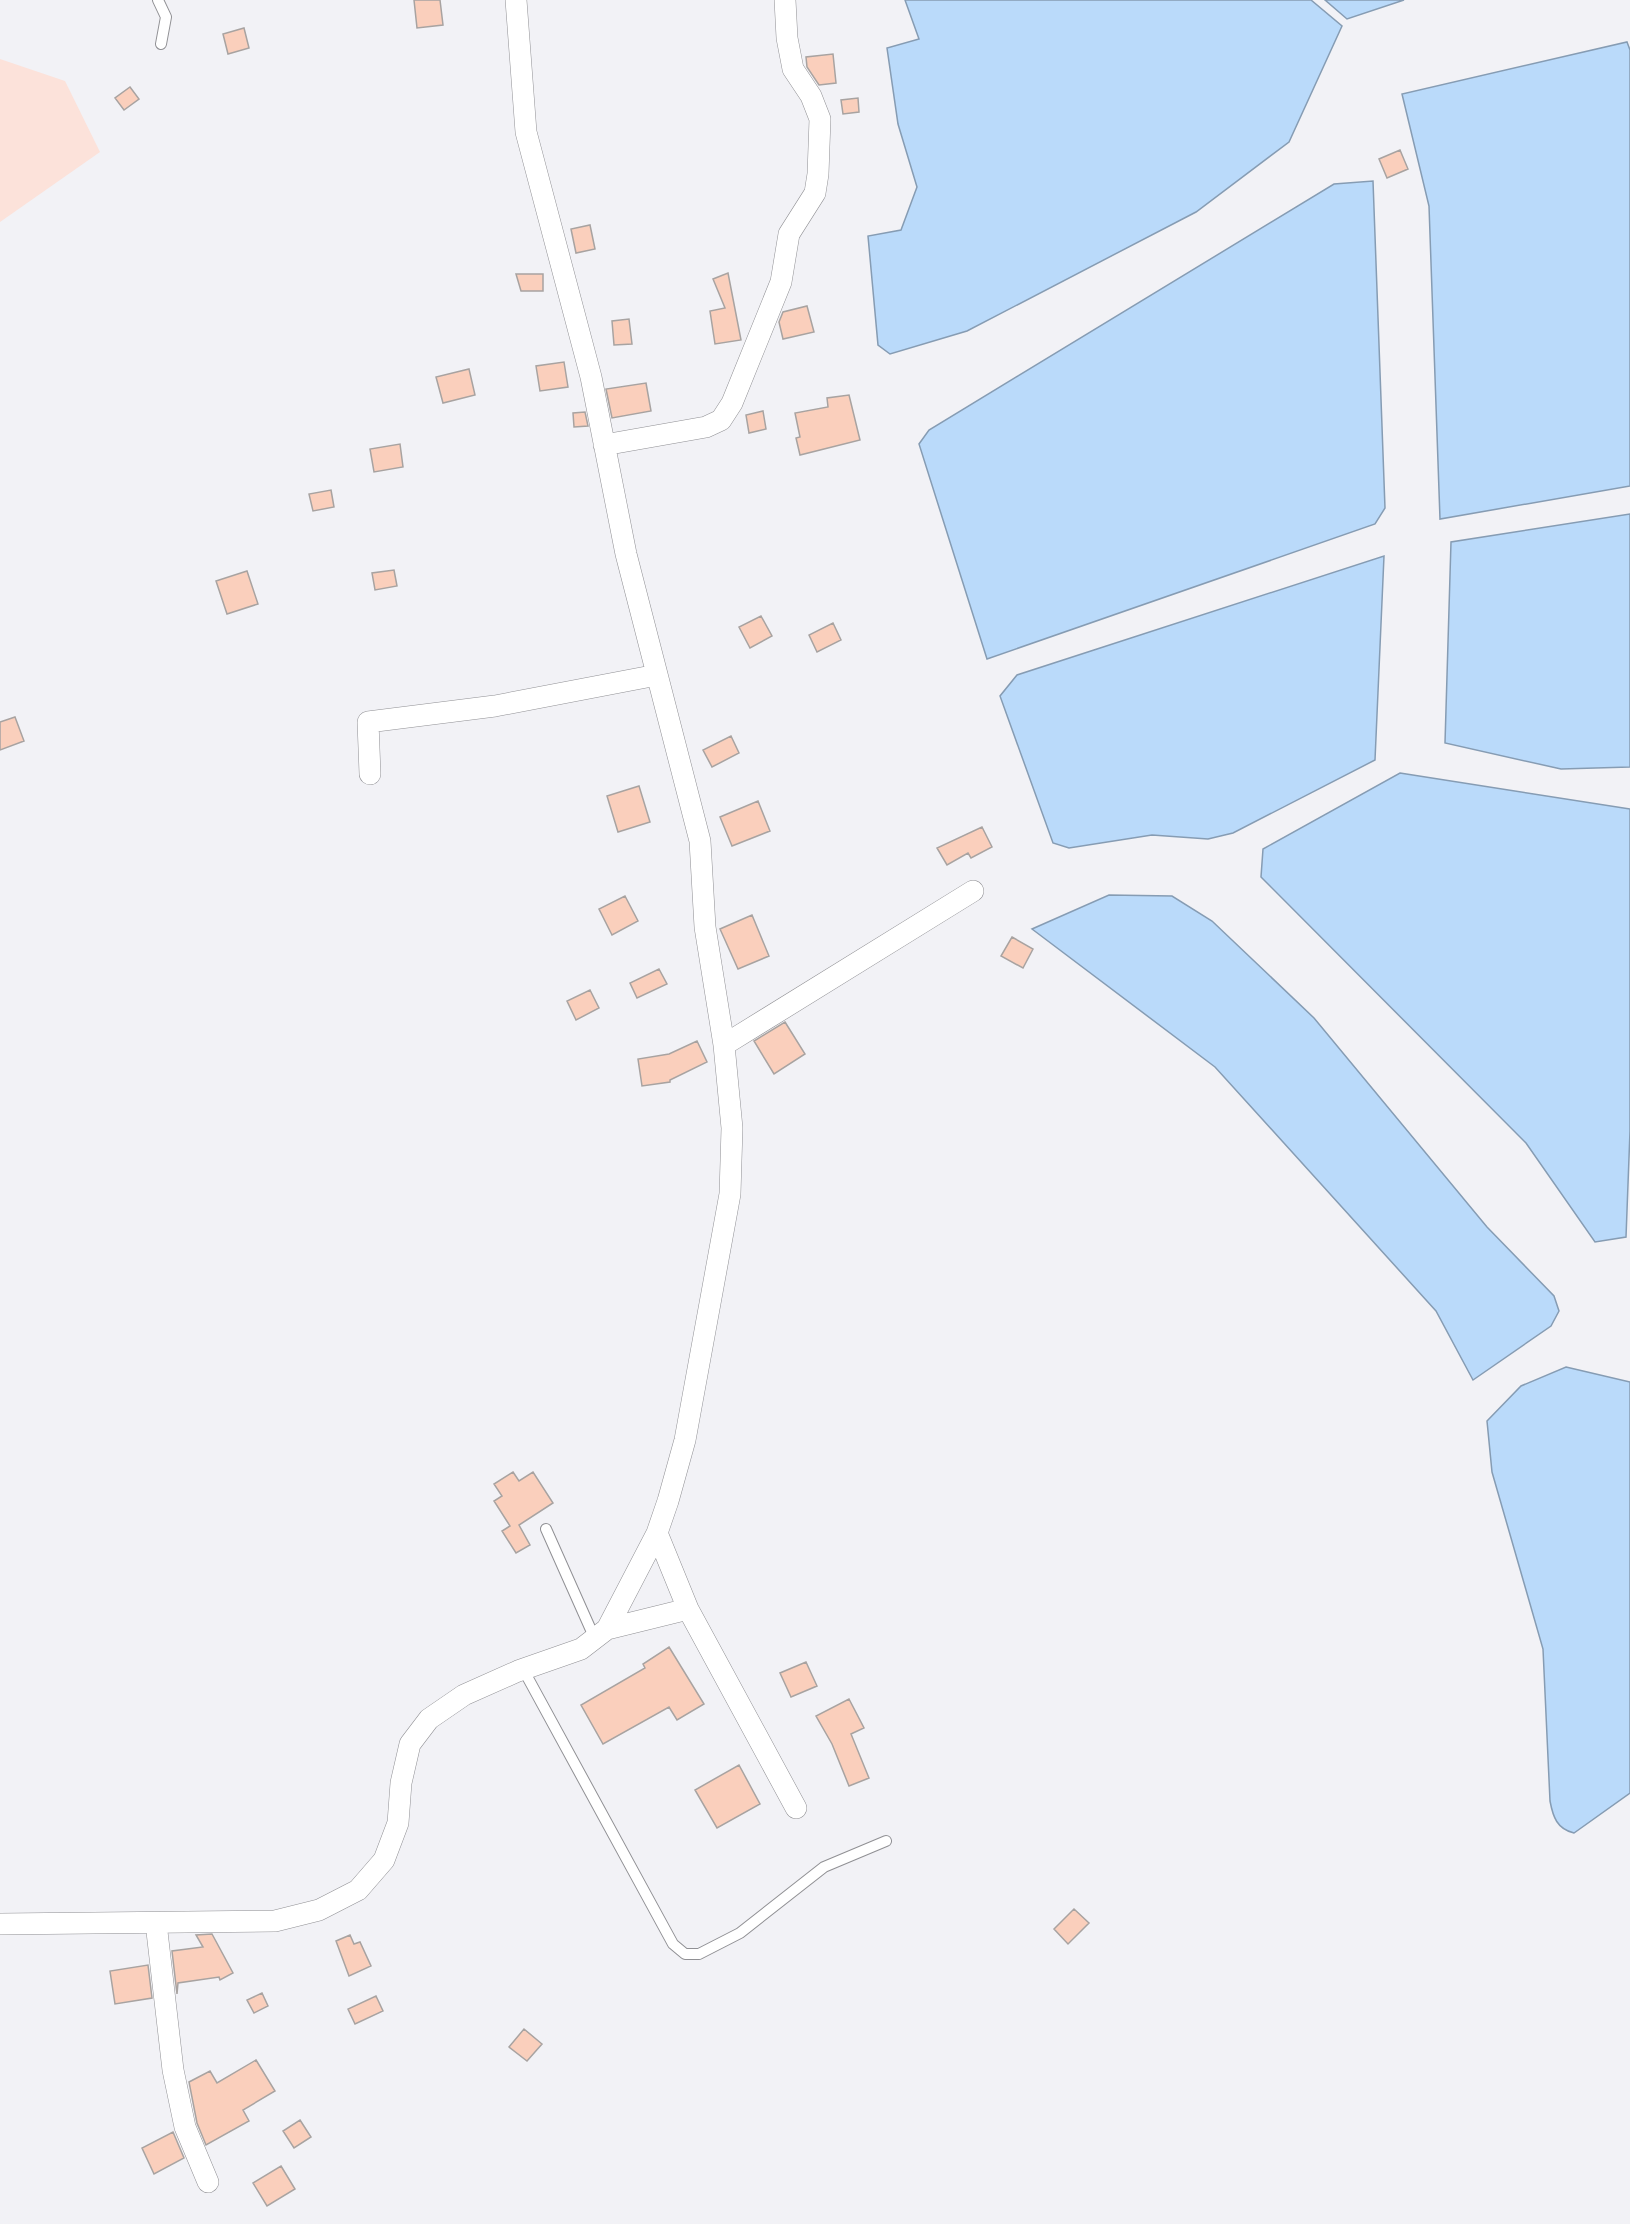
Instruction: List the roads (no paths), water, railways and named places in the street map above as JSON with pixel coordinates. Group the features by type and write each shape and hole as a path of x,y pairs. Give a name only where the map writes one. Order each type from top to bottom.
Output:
{"street":[{"path":"516,0 526,132 591,377 626,554 700,841 705,927 724,1045 732,1128 730,1194 684,1440 657,1533 601,1634"},
{"path":"604,445 706,427 721,420 741,383 781,282 789,234 815,193 818,174 820,119 811,96 793,69 787,38 785,0"},
{"path":"370,774 368,722 495,706 657,675"},
{"path":"724,1045 973,891"},
{"path":"657,1533 688,1609 796,1808"},
{"path":"0,1924 275,1921 319,1910 358,1890 384,1860 398,1823 401,1783 410,1744 429,1719 464,1695 523,1669 581,1649 601,1634 688,1609"},
{"path":"156,1923 173,2070 185,2127 208,2182"}],"lane":[{"path":"158,0 166,17 161,44"},
{"path":"546,1528 601,1634"},
{"path":"523,1669 673,1944 686,1954 699,1954 740,1933 824,1867 886,1841"}],"water":[{"path":"905,0 1311,0 1342,26 1289,142 1196,212 967,331 890,354 878,345 868,236 901,230 917,187 898,124 887,48 919,39"},
{"path":"1325,0 1404,0 1347,19"},
{"path":"1627,42 1630,50 1630,486 1440,519 1429,206 1402,94"},
{"path":"1373,181 1385,508 1375,524 987,659 919,444 929,430 1334,184"},
{"path":"1630,514 1630,767 1561,769 1445,743 1451,542"},
{"path":"1384,556 1375,760 1233,833 1208,839 1152,835 1069,848 1053,843 1000,696 1017,675"},
{"path":"1400,773 1630,809 1630,1131 1626,1237 1595,1242 1526,1143 1261,877 1263,849"},
{"path":"1109,895 1172,896 1212,921 1314,1018 1487,1227 1554,1296 1559,1311 1551,1326 1473,1380 1436,1311 1215,1067 1032,929"},
{"path":"1566,1367 1630,1382 1630,1793 1574,1833 1560,1825 1551,1807 1543,1649 1492,1472 1487,1421 1521,1386"}]}
